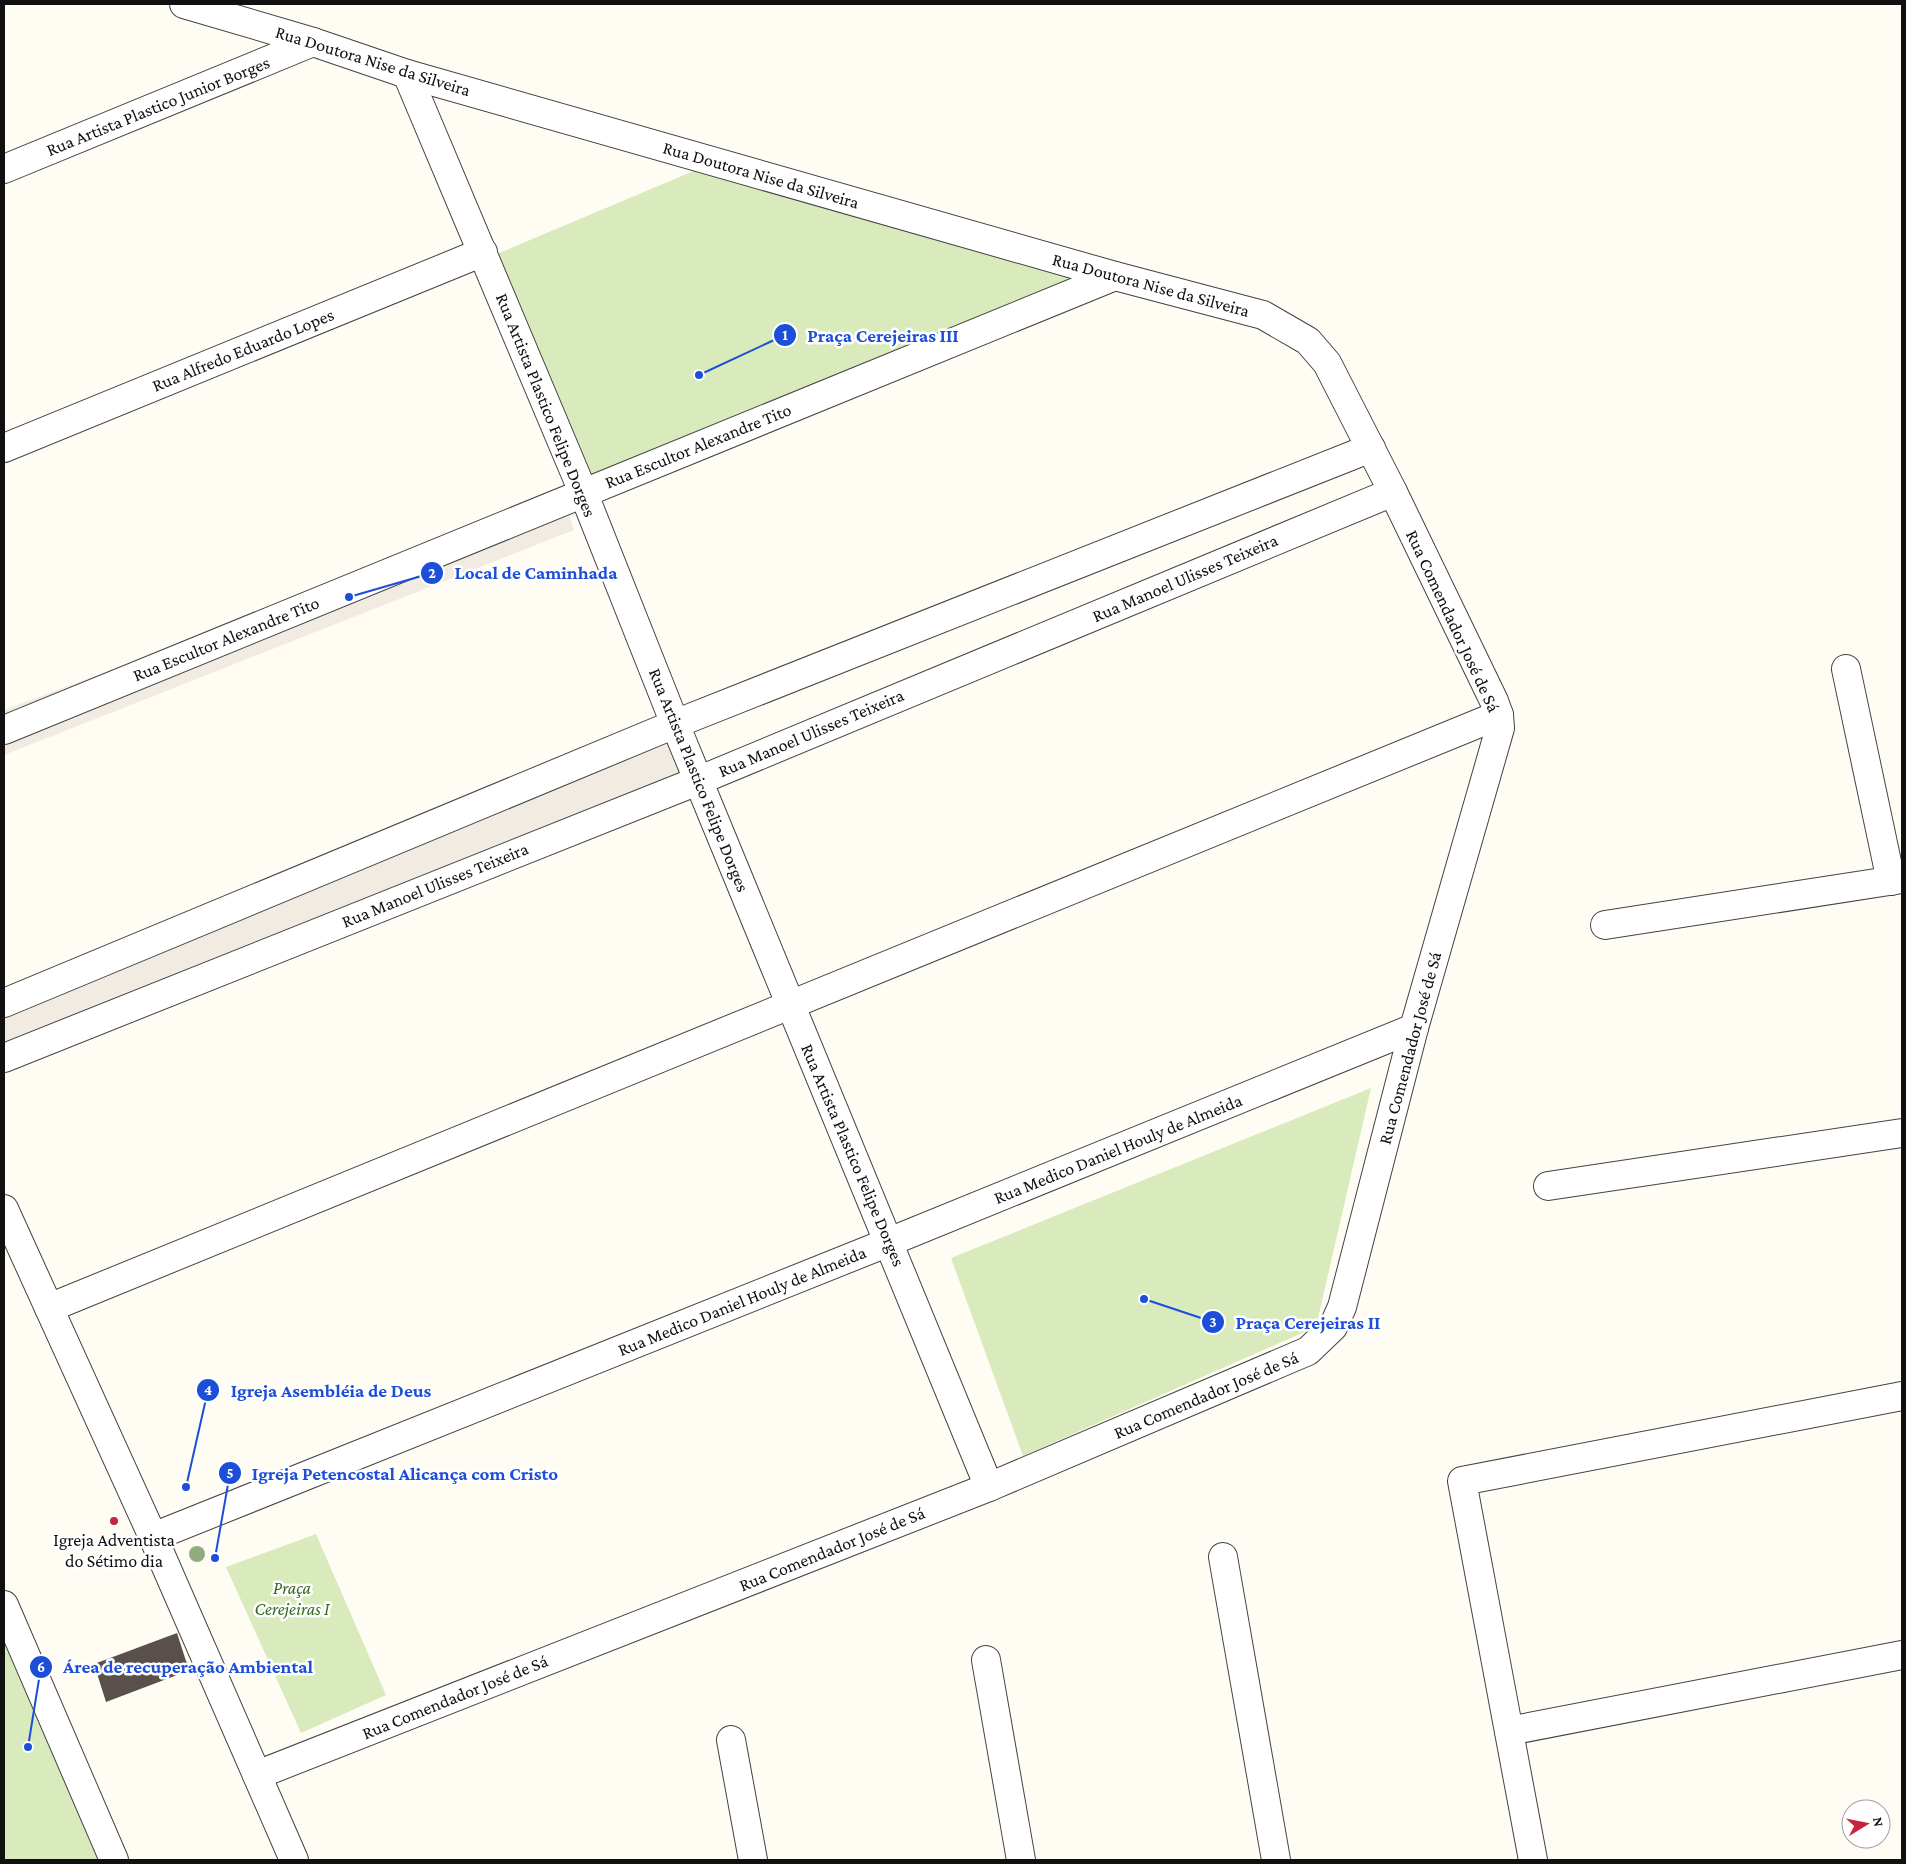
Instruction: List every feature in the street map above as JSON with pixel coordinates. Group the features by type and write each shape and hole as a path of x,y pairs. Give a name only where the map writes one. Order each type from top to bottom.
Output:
{"street":[{"name":"Rua Doutora Nise da Silveira","path":"184,4 313,42 407,74 1115,276 1263,315 1308,341 1327,363"},
{"name":"Rua Artista Plastico Junior Borges","path":"4,169 313,42"},
{"name":"Rua Artista Plastico Felipe Dorges","path":"407,74 582,492 675,724 700,780 988,1487"},
{"name":"Rua Alfredo Eduardo Lopes","path":"4,448 483,252"},
{"name":"Rua Escultor Alexandre Tito","path":"4,730 582,492 1115,276"},
{"name":"Rua Comendador José de Sá","path":"257,1775 988,1487 1308,1351 1333,1327 1342,1307 1414,1028 1500,728 1498,715 1489,692 1393,492 1327,363"},
{"path":"4,1003 675,724 1370,448"},
{"name":"Rua Manoel Ulisses Teixeira","path":"4,1058 700,780 1393,492"},
{"path":"1605,925 1896,880 1846,670"},
{"path":"49,1308 1498,715"},
{"name":"Rua Medico Daniel Houly de Almeida","path":"153,1537 889,1242 1414,1028"},
{"path":"1548,1186 1902,1133"},
{"path":"4,1209 153,1537 294,1860"},
{"path":"1533,1860 1462,1481 1902,1396"},
{"path":"1223,1556 1276,1860"},
{"path":"4,1605 114,1860"},
{"path":"1509,1731 1902,1655"},
{"path":"986,1660 1021,1860"},
{"path":"731,1740 753,1860"}],"green space":[{"path":"727,157 1110,270 590,480 497,254"},
{"path":"1371,1088 1316,1327 1023,1456 951,1258"},
{"name":"Praça Cerejeiras I","path":"316,1534 386,1695 301,1733 226,1567"},
{"path":"4,1634 99,1860 4,1860"}],"shaded area":[{"path":"562,492 574,530 4,755 4,710 124,665"},
{"path":"690,725 707,781 4,1059 4,997"}],"building":[{"path":"177,1633 186,1661 193,1669 106,1702 94,1664"}],"place":[{"name":"Praça Cerejeiras III","path":"699,375"},
{"name":"Local de Caminhada","path":"349,597"},
{"name":"Praça Cerejeiras II","path":"1144,1299"},
{"name":"Igreja Asembléia de Deus","path":"186,1487"},
{"name":"Igreja Adventista do Sétimo dia","path":"114,1521"},
{"name":"Igreja Petencostal Alicança com Cristo","path":"215,1558"},
{"name":"Área de recuperação Ambiental","path":"28,1747"}]}
